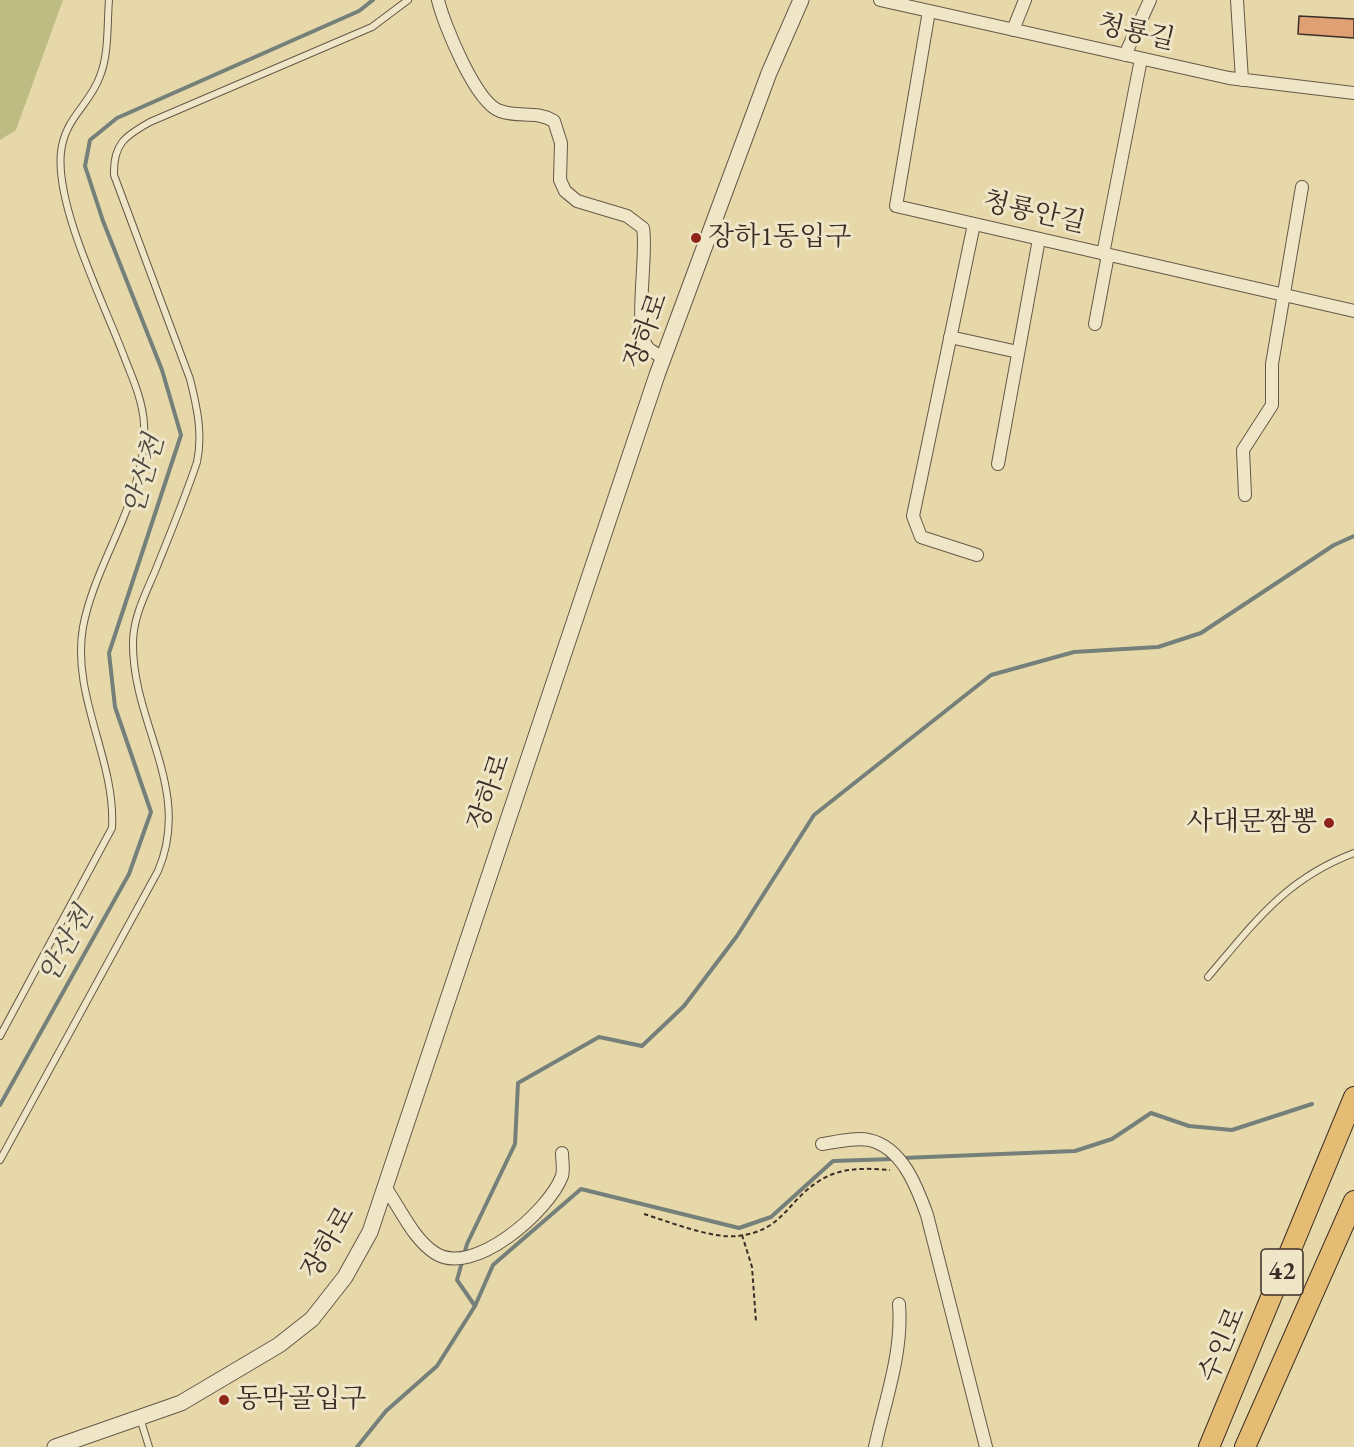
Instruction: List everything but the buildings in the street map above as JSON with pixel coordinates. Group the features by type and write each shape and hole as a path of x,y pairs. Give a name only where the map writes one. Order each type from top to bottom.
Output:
{"main road":[{"name":"수인로","path":"1209,1447 1354,1097"},
{"name":"42","path":"1245,1447 1354,1201"}],"street":[{"path":"438,0 464,63 489,105 500,111 542,114 554,121 561,143 560,180 565,190 577,201 627,216 643,228 646,243 640,322 647,346 664,358"},
{"name":"장하로","path":"55,1447 181,1403 279,1345 312,1319 345,1277 370,1232 664,358 768,73 801,0"},
{"name":"청룡길","path":"880,0 913,4 929,11 1242,80 1354,93"},
{"path":"1013,30 1025,0"},
{"path":"1125,55 1150,0"},
{"path":"1237,0 1242,80"},
{"name":"청룡안길","path":"929,11 896,206 1354,311"},
{"path":"1095,324 1141,59"},
{"path":"1245,495 1243,450 1272,405 1272,364 1302,187"},
{"path":"974,224 913,516 921,537 977,555"},
{"path":"998,464 1039,239"},
{"path":"950,337 1018,352"},
{"path":"822,1143 868,1140 890,1150 906,1169 927,1215 986,1447"},
{"path":"385,1187 419,1239 435,1253 454,1258 467,1258 493,1246 526,1223 548,1201 563,1174 562,1153"},
{"path":"875,1447 895,1368 901,1326 899,1304"}],"lane":[{"path":"0,1036 112,828 113,807 108,779 86,696 83,628 132,495 142,453 144,424 131,374 74,229 63,189 62,152 71,120 91,94 100,76 109,0"},
{"path":"0,1160 158,871 167,850 168,798 138,682 133,641 138,611 197,462 200,435 190,379 123,201 114,175 114,160 120,144 128,134 150,122 363,31 408,0"},
{"path":"1208,977 1284,893 1305,875 1354,852"},
{"path":"140,1418 149,1447"}],"path":[{"path":"644,1214 705,1232 742,1235 766,1230 818,1181 843,1170 906,1169"},
{"path":"742,1235 752,1267 756,1322"}],"shaded area":[{"path":"0,0 63,0 16,130 0,140"}],"waterway":[{"name":"안산천","path":"0,1105 129,874 151,812 115,707 109,653 181,435 162,370 103,221 85,166 90,140 117,118 359,11 373,0"},
{"path":"475,1306 457,1280 467,1244 515,1144 518,1083 599,1037 642,1046 684,1006 737,936 814,815 991,675 1074,652 1158,647 1201,633 1334,545 1354,536"},
{"path":"903,1158 1075,1151 1112,1139 1151,1113 1189,1126 1232,1130 1312,1104"},
{"path":"357,1447 386,1411 437,1366 475,1306 493,1265 581,1189 739,1228 771,1217 833,1161 893,1159"}],"place":[{"name":"장하1동입구","path":"696,238"},
{"name":"사대문짬뽕","path":"1329,823"},
{"name":"동막골입구","path":"224,1400"}]}
